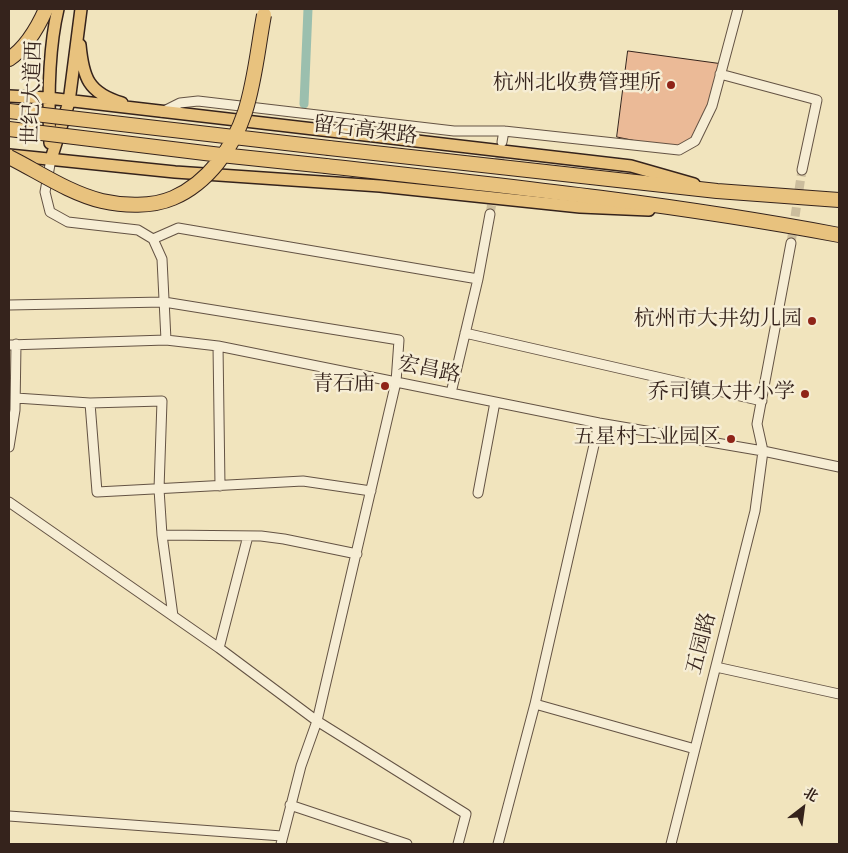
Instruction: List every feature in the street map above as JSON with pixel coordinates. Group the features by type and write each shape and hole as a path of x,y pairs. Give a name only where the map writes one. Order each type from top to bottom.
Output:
{"highway":[{"path":"9,59 14,56 32,35 46,9"},
{"path":"9,156 77,192 100,200 142,204 174,198 201,180 218,163 229,148 245,112 265,9"},
{"name":"留石高架路","path":"9,111 717,190 784,197 839,200"},
{"name":"留石高架路","path":"9,129 212,154 492,184 713,213 839,235"}],"main road":[{"name":"世纪大道西","path":"51,159 48,98 58,9"},
{"path":"81,9 78,23 82,68 87,79 97,92 113,100 147,110"},
{"name":"世纪大道西","path":"51,159 69,102 78,23"},
{"path":"9,96 48,98 69,102 631,166 717,190"},
{"path":"9,156 175,172 380,186 580,207 713,213"}],"street":[{"path":"161,112 180,103 198,101 454,131 504,131 679,150 695,141 712,106 738,9"},
{"path":"720,74 817,100 802,170"},
{"path":"502,142 504,131"},
{"path":"51,159 45,192 50,212 68,222 138,230 153,239 162,259 166,340"},
{"path":"451,393 478,279 490,214"},
{"path":"153,239 178,228 478,279"},
{"path":"763,451 757,424 792,242"},
{"path":"9,305 164,302 399,340 396,382 357,554 317,721 301,766 281,840 255,834 9,816"},
{"path":"465,333 762,401"},
{"name":"宏昌路","path":"12,344 166,340 218,346 599,424 763,451 839,467"},
{"path":"9,447 16,398 12,344"},
{"path":"218,346 220,486"},
{"path":"16,398 90,403 162,401 160,489 162,535 173,616"},
{"path":"478,493 496,402"},
{"path":"90,403 97,492 303,481 371,491"},
{"path":"498,844 535,704 599,424"},
{"name":"五园路","path":"671,844 754,511 763,451"},
{"path":"9,502 219,648 317,721 466,814 458,844"},
{"path":"162,535 248,536 284,539 357,554"},
{"path":"219,648 248,536"},
{"path":"716,667 839,694"},
{"path":"535,704 695,749"},
{"path":"290,805 407,844"},
{"path":"252,844 255,834"}],"building":[{"name":"杭州北收费管理所","path":"628,51 723,64 695,141 679,150 617,137"}],"waterway":[{"path":"304,104 308,9"}],"tunnel":[{"path":"490,214 502,146"},
{"path":"791,243 802,170"}],"place":[{"name":"杭州北收费管理所","path":"671,85"},
{"name":"杭州市大井幼儿园","path":"812,321"},
{"name":"青石庙","path":"385,386"},
{"name":"乔司镇大井小学","path":"805,394"},
{"name":"五星村工业园区","path":"731,439"}]}
